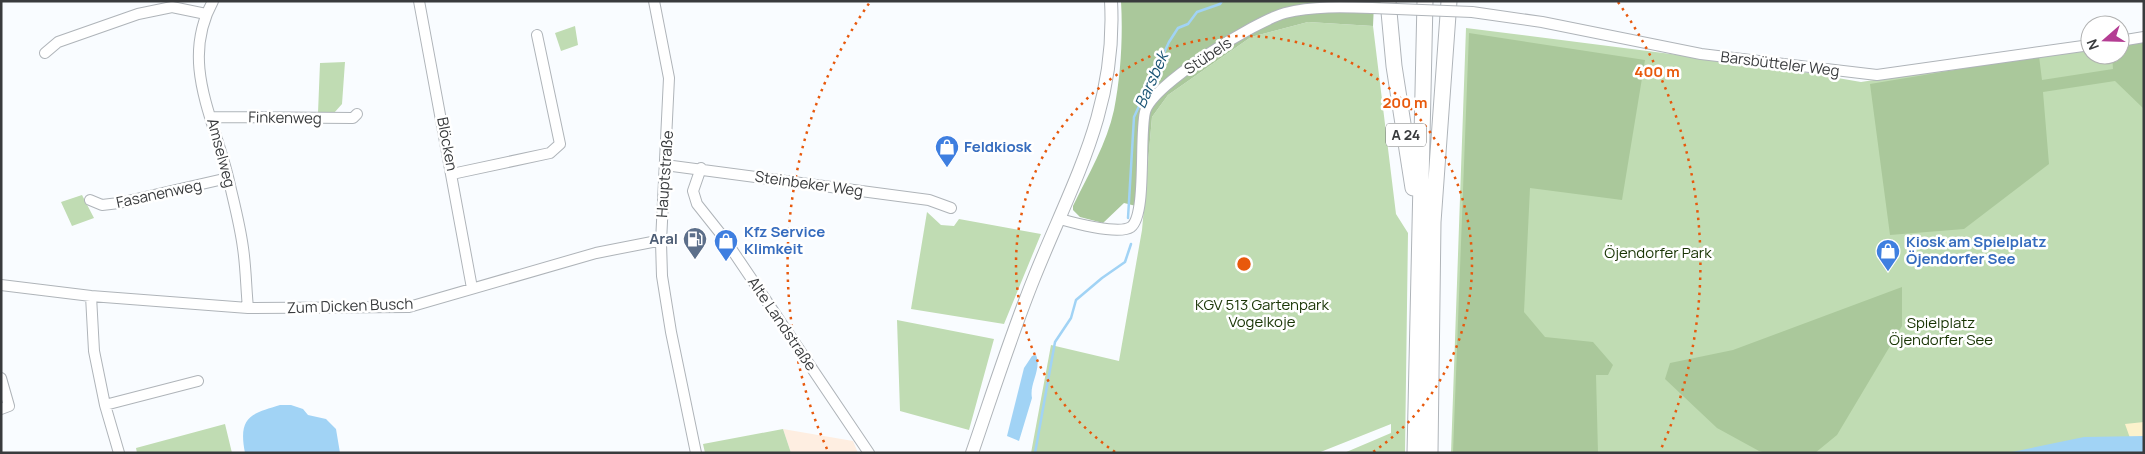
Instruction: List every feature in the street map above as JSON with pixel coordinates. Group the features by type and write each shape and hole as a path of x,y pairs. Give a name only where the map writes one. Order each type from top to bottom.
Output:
{"highway":[{"name":"A 24","path":"1388,1 1394,66 1410,164 1419,270"},
{"name":"A 24","path":"1415,453 1424,1"},
{"name":"A 24","path":"1430,453 1433,222 1449,1"}],"main road":[{"path":"972,453 1034,278 1088,153 1102,105 1111,49 1111,1"}],"street":[{"name":"Amselweg","path":"213,1 206,14 197,52 198,68 203,96 211,117 228,178 243,248 248,308"},
{"name":"Blöcken","path":"419,1 472,288"},
{"name":"Hauptstraße","path":"654,1 669,78 661,242 662,276 671,332 696,453"},
{"path":"45,53 58,42 138,14 172,7 206,14"},
{"name":"Stübels","path":"1060,219 1083,225 1119,230 1130,228 1137,219 1140,205 1145,110 1158,94 1181,74 1230,40 1283,14 1306,9 1372,8 1472,12"},
{"name":"Barsbütteler Weg","path":"1472,12 1542,22 1701,54 1878,76 2080,46"},
{"path":"452,174 550,153 560,144 537,35"},
{"path":"2130,39 2144,37"},
{"name":"Finkenweg","path":"211,117 353,118 357,114"},
{"name":"Steinbeker Weg","path":"665,165 701,168 874,194 929,200 951,208"},
{"name":"Alte Landstraße","path":"701,168 693,191 697,204 724,238 869,453"},
{"name":"Fasanenweg","path":"90,200 102,205 120,203 228,178"},
{"name":"Zum Dicken Busch","path":"1,285 91,296 248,308 408,306 596,253 652,242 661,242"},
{"path":"91,296 94,351 105,405 119,453"},
{"path":"1,378 9,406 1,409"},
{"path":"105,405 198,381"}],"shaded area":[{"path":"783,429 853,441 858,453 791,453"}],"green space":[{"path":"1121,1 1383,1 1383,5 1374,4 1373,26 1308,22 1251,37 1168,95 1152,117 1144,208 1124,203 1103,223 1080,217 1073,210 1073,206 1102,147 1114,110 1121,56"},
{"name":"KGV 513 Gartenpark Vogelkoje","path":"1308,22 1373,26 1396,214 1408,233 1405,453 1344,453 1391,433 1391,424 1318,453 1031,453 1051,345 1119,361 1142,230 1152,117 1168,95 1251,37"},
{"path":"575,26 578,45 561,51 555,33"},
{"name":"Öjendorfer Park","path":"1466,28 1773,67 1861,82 2080,49 2080,65 2130,65 2130,48 2144,38 2144,453 1451,453"},
{"path":"1469,33 1645,60 1622,200 1530,188 1524,312 1545,337 1593,342 1613,365 1608,375 1596,375 1598,453 1453,453"},
{"path":"2144,39 2144,109 2115,81 2043,92 2049,164 1964,229 1890,235 1870,84 2039,56 2042,80 2113,69 2113,65 2130,65 2130,41"},
{"path":"345,62 342,104 334,113 318,113 320,63"},
{"path":"82,195 94,218 72,226 61,202"},
{"path":"927,212 941,225 954,226 959,219 1041,234 1004,324 911,309"},
{"path":"1902,287 1902,326 1837,435 1815,453 1766,453 1759,451 1717,428 1665,379 1670,363 1733,350"},
{"path":"897,320 994,339 969,430 900,411"},
{"path":"225,424 232,453 137,453 136,448"},
{"path":"783,429 791,453 705,453 703,444"}],"sand":[{"path":"2144,422 2144,436 2130,438 2125,424"}],"water":[{"path":"1036,355 1037,371 1032,387 1032,398 1019,441 1007,436 1024,368 1032,356"},
{"path":"280,405 291,405 303,409 308,415 326,419 336,429 340,453 245,453 243,432 245,424 261,411"},
{"path":"2144,436 2144,453 2007,453 2084,437"}],"waterway":[{"name":"Barsbek","path":"1128,218 1134,117 1169,42 1178,28 1188,24 1197,12 1220,4 1222,1"},
{"name":"Barsbek","path":"1035,453 1055,342 1071,318 1076,300 1125,262 1131,244"}],"place":[{"name":"Feldkiosk","path":"947,168"},
{"name":"Aral","path":"695,260"},
{"name":"Kfz Service Klimkeit","path":"726,262"},
{"name":"Kiosk am Spielplatz Öjendorfer See","path":"1888,272"}],"park label":[{"name":"Spielplatz Öjendorfer See","path":"1941,332"}]}
